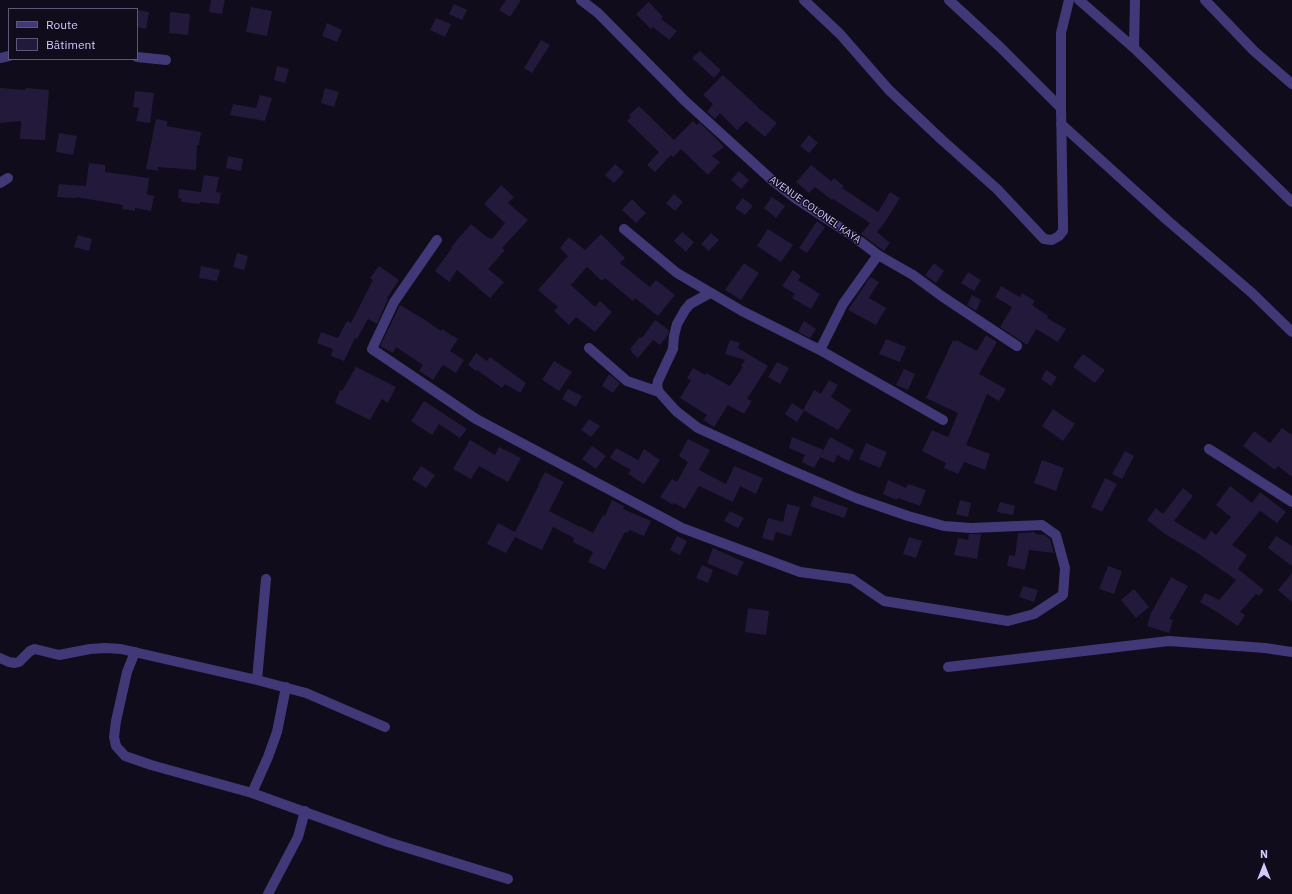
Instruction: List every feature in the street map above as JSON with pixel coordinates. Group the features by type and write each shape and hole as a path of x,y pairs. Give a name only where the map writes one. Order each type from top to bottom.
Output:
{"street":[{"name":"AVENUE COLONEL KAYA","path":"581,0 598,13 684,100 772,181 853,236 878,256 913,275 943,297 1017,346"},
{"path":"804,0 840,34 894,95 997,189 1044,239 1052,240 1059,236 1063,231 1064,224 1061,124 1061,33 1069,0"},
{"path":"949,0 1000,47 1061,108"},
{"path":"1079,0 1134,48 1292,202"},
{"path":"1134,48 1135,0"},
{"path":"1205,0 1254,51 1292,84"},
{"path":"138,57 166,60"},
{"path":"1061,124 1166,220 1252,293 1292,332"},
{"path":"624,229 677,273 710,293 742,311 820,350 943,420"},
{"path":"437,240 394,302 372,349 476,419 682,528 800,572 852,579 884,601 1008,621 1034,614 1063,595 1065,568 1056,535 1042,525 971,528 944,526 856,498 698,428 676,411 659,392 657,386 658,381 673,349 677,324 690,304 710,293"},
{"path":"820,350 844,304 878,256"},
{"path":"589,348 627,381 659,392"},
{"path":"1209,449 1292,502"},
{"path":"257,680 266,579"},
{"path":"948,667 1169,641 1265,648 1292,652"},
{"path":"0,658 9,662 19,662 30,651 35,649 59,655 90,649 121,649 286,687 320,699 385,727"},
{"path":"135,652 127,672 114,737 116,746 125,756 151,765 252,793 388,842 508,879"},
{"path":"252,793 277,732 286,687"},
{"path":"268,894 298,837 305,811"}],"building":[{"path":"211,0 225,0 222,14 209,12"},
{"path":"506,0 521,0 510,17 499,10"},
{"path":"649,2 663,17 661,19 677,31 669,40 653,27 651,29 636,14"},
{"path":"454,4 467,10 462,20 449,14"},
{"path":"251,7 272,11 267,36 246,32"},
{"path":"138,10 149,12 146,29 138,27"},
{"path":"170,12 190,14 188,35 169,33"},
{"path":"436,18 451,24 445,37 430,30"},
{"path":"327,23 342,30 337,42 322,36"},
{"path":"541,40 550,45 532,73 524,68"},
{"path":"700,51 721,70 714,78 692,58"},
{"path":"277,66 289,69 285,83 274,80"},
{"path":"723,75 757,107 777,123 765,137 746,121 737,130 720,113 715,119 707,112 713,104 703,95"},
{"path":"0,88 49,90 45,140 20,139 21,121 0,123"},
{"path":"325,88 339,92 334,107 321,103"},
{"path":"135,91 154,93 150,123 136,121 139,108 133,107"},
{"path":"260,95 272,98 265,121 230,115 233,104 256,108"},
{"path":"639,106 674,140 693,121 697,125 699,122 724,147 712,156 720,162 708,175 681,149 673,157 671,155 655,172 647,165 659,152 627,121 631,117 629,115"},
{"path":"156,119 167,121 167,126 201,132 199,145 197,145 196,170 158,167 158,171 146,169"},
{"path":"59,133 77,136 73,155 56,152"},
{"path":"809,135 818,143 809,153 800,146"},
{"path":"228,156 243,159 241,171 226,168"},
{"path":"89,163 105,165 105,172 149,178 147,194 154,196 151,211 135,208 135,211 122,209 123,205 76,197 57,197 59,184 86,186"},
{"path":"615,164 624,172 614,183 605,175"},
{"path":"811,165 831,181 834,178 844,186 842,188 878,212 890,192 900,198 877,232 890,243 884,251 861,234 870,223 833,199 832,200 815,187 809,193 796,182"},
{"path":"739,171 749,180 741,189 731,180"},
{"path":"204,175 219,177 216,192 221,193 219,204 181,202 182,199 178,198 179,189 201,192"},
{"path":"501,185 514,197 508,203 528,220 502,248 505,250 488,269 504,282 490,298 457,270 449,282 435,271 452,248 451,247 471,224 488,238 489,237 492,239 505,223 484,204"},
{"path":"674,194 683,202 675,211 666,203"},
{"path":"772,197 785,206 776,218 764,208"},
{"path":"743,198 753,206 745,215 735,208"},
{"path":"632,199 646,213 636,223 622,210"},
{"path":"817,221 825,227 807,253 799,248"},
{"path":"768,229 793,245 781,262 757,246"},
{"path":"682,232 694,242 686,252 674,241"},
{"path":"711,233 719,240 709,251 701,244"},
{"path":"601,234 625,258 620,263 650,287 656,280 675,295 658,316 635,298 633,301 605,278 602,281 587,267 571,285 595,307 600,301 612,312 595,332 576,317 569,325 554,311 558,307 538,290 568,256 560,248 569,237 585,250"},
{"path":"78,235 92,239 89,251 74,247"},
{"path":"237,253 248,256 244,270 233,267"},
{"path":"744,263 759,273 741,300 725,290"},
{"path":"934,263 944,271 936,283 925,275"},
{"path":"201,266 220,270 217,281 199,278"},
{"path":"379,266 399,280 387,298 388,299 377,324 368,319 357,339 355,338 344,361 331,356 333,349 317,343 321,332 338,338 347,321 351,323 373,280 370,278"},
{"path":"793,270 801,276 798,280 820,294 811,309 792,298 795,294 782,286"},
{"path":"968,272 981,280 974,291 961,283"},
{"path":"870,277 879,282 869,298 886,308 876,325 848,310"},
{"path":"1001,286 1020,297 1022,293 1035,301 1032,305 1048,316 1047,318 1066,329 1058,342 1036,329 1027,345 1000,327 1012,307 995,297"},
{"path":"972,295 981,300 976,311 967,305"},
{"path":"400,305 441,331 442,329 458,339 450,351 464,360 456,373 443,365 433,380 419,371 423,365 396,347 393,353 380,346"},
{"path":"655,320 669,330 668,335 660,345 653,340 638,358 631,352 632,351 630,349 640,337 642,338"},
{"path":"804,321 816,329 810,338 798,332"},
{"path":"986,335 997,342 979,374 1006,389 999,401 987,394 966,445 990,454 985,470 964,462 958,474 944,468 946,463 922,451 932,430 948,437 958,413 926,398 953,340 956,342 956,340 977,351"},
{"path":"886,339 906,347 900,362 879,354"},
{"path":"730,340 740,343 738,348 768,366 747,399 752,401 744,414 728,405 714,427 703,420 707,415 680,398 691,380 687,378 693,368 730,386 743,367 741,366 745,360 725,354"},
{"path":"476,353 487,361 490,357 526,383 520,393 505,384 502,388 468,365"},
{"path":"1083,354 1105,370 1095,383 1073,367"},
{"path":"554,361 572,372 559,391 542,380"},
{"path":"777,362 789,368 780,384 768,377"},
{"path":"356,367 396,387 388,403 382,399 370,420 335,403 340,390 342,391"},
{"path":"904,369 915,374 908,390 896,385"},
{"path":"1046,370 1057,377 1051,386 1041,379"},
{"path":"609,374 620,383 613,393 602,386"},
{"path":"829,380 838,385 831,397 851,410 838,430 803,410 814,390 821,394"},
{"path":"568,389 582,396 576,407 562,399"},
{"path":"424,401 467,429 460,438 439,424 432,435 411,421"},
{"path":"792,403 804,411 797,422 785,414"},
{"path":"1053,409 1075,424 1063,441 1042,426"},
{"path":"589,419 600,426 591,437 581,430"},
{"path":"1282,428 1292,435 1292,477 1278,466 1275,470 1243,446 1254,431 1270,443"},
{"path":"792,437 824,450 814,468 802,462 805,455 789,448"},
{"path":"830,437 854,450 849,461 837,455 834,463 820,457"},
{"path":"688,439 710,450 699,470 726,484 734,466 763,478 756,494 740,486 733,502 699,486 685,509 674,503 673,505 660,497 672,479 677,482 688,462 679,456"},
{"path":"470,440 495,455 499,447 521,458 508,482 479,466 471,479 453,469"},
{"path":"866,443 887,452 880,468 859,459"},
{"path":"592,446 606,456 596,469 582,459"},
{"path":"616,448 638,460 644,449 660,460 644,484 628,474 631,470 610,458"},
{"path":"1125,451 1134,456 1122,479 1112,474"},
{"path":"1042,460 1064,468 1056,491 1034,483"},
{"path":"421,466 435,475 426,488 412,479"},
{"path":"545,472 564,482 549,511 593,533 603,515 605,516 612,500 624,506 623,509 651,521 644,536 629,530 628,533 625,532 605,570 588,562 593,552 573,542 574,538 553,527 542,550 515,537 506,553 487,544 498,523 515,532"},
{"path":"1105,478 1117,484 1102,512 1091,507"},
{"path":"888,480 906,488 908,484 926,490 920,506 898,498 897,500 883,494"},
{"path":"1230,486 1252,503 1260,492 1286,512 1277,523 1260,511 1232,545 1247,555 1238,569 1264,590 1259,596 1256,594 1240,612 1245,615 1238,626 1200,602 1205,593 1219,600 1236,580 1196,552 1165,534 1147,520 1156,508 1163,514 1183,488 1193,496 1174,521 1205,540 1211,531 1216,535 1231,517 1216,505"},
{"path":"814,496 848,508 844,518 810,506"},
{"path":"960,500 971,503 968,517 956,514"},
{"path":"1000,502 1015,506 1013,515 997,512"},
{"path":"787,504 800,507 791,536 776,532 773,541 762,538 768,518 783,522"},
{"path":"730,511 744,518 738,528 724,521"},
{"path":"1035,532 1035,534 1045,535 1050,539 1054,553 1029,550 1025,570 1007,566 1009,555 1015,556 1018,533"},
{"path":"969,534 981,534 977,559 954,555 958,538 968,540"},
{"path":"677,536 687,541 680,555 670,550"},
{"path":"1276,536 1292,546 1292,566 1268,548"},
{"path":"909,537 922,541 916,558 903,554"},
{"path":"713,548 744,562 737,576 707,563"},
{"path":"702,565 713,570 708,583 696,578"},
{"path":"1108,566 1122,571 1114,594 1099,589"},
{"path":"1292,573 1292,602 1278,590"},
{"path":"1171,577 1188,586 1169,619 1173,620 1169,633 1147,626 1151,613"},
{"path":"1023,586 1038,590 1034,602 1019,597"},
{"path":"1134,589 1149,607 1136,618 1121,600"},
{"path":"748,608 769,611 766,635 745,632"}]}
